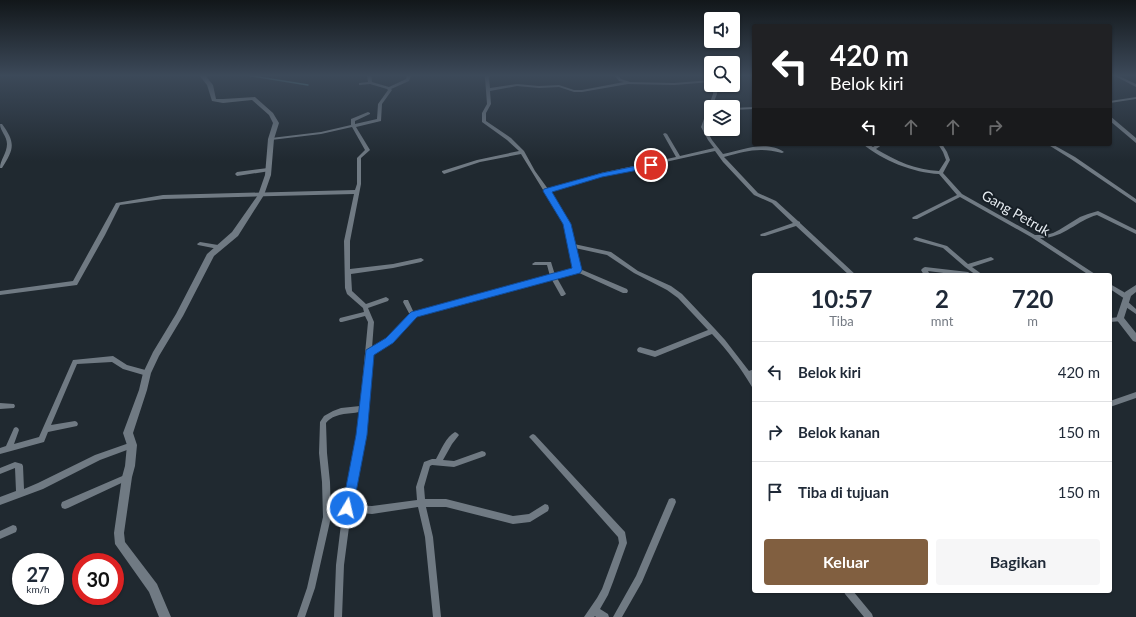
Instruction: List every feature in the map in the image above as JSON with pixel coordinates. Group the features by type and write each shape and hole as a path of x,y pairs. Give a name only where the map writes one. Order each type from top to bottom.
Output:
{"street":[{"path":"165,617 153,588 120,544 119,534 132,446 128,433 129,427 147,373 161,344 179,316 212,254 218,247 235,234 261,195 268,175 272,138 276,123 274,118 261,104"},
{"path":"272,138 321,133 379,120 380,104"},
{"path":"489,104 484,113 484,122 509,139 522,152 547,191 567,224 577,270"},
{"path":"740,109 752,108"},
{"path":"338,617 340,565 347,508 361,435 371,322 366,310 349,292 347,272 347,241 359,184 359,158 368,150 353,126 354,119 368,113"},
{"path":"1112,120 1136,141"},
{"path":"0,125 9,137 9,151 0,168"},
{"path":"665,134 679,158"},
{"path":"709,136 722,156 756,194 774,202 851,273"},
{"path":"868,146 893,160 929,174 940,173 948,160 948,157 941,146"},
{"path":"873,149 878,146"},
{"path":"1052,146 1073,158 1136,201"},
{"path":"722,156 761,147 769,147 782,152"},
{"path":"547,191 602,175 717,149"},
{"path":"444,172 479,161 522,152"},
{"path":"237,174 268,170"},
{"name":"Gang Petruk","path":"940,173 960,195 1033,236 1090,273"},
{"path":"0,293 75,283 118,204 163,197 357,192"},
{"path":"915,218 960,195"},
{"path":"1033,236 1044,238 1055,236 1072,225 1098,213 1136,232"},
{"path":"763,235 798,223"},
{"path":"916,239 945,247 977,273"},
{"path":"200,244 218,247"},
{"path":"573,246 609,253 636,272 669,288 680,296 713,330 751,373"},
{"path":"967,266 991,259"},
{"path":"347,272 393,266 421,260"},
{"path":"535,264 549,263 553,277 563,294"},
{"path":"926,273 925,269 952,273"},
{"path":"369,353 390,340 414,315 577,270 625,291"},
{"path":"1112,288 1126,300 1136,312"},
{"path":"1120,319 1128,294 1136,288"},
{"path":"342,320 366,310 386,299"},
{"path":"406,302 410,312 414,315"},
{"path":"1112,320 1120,319"},
{"path":"1120,319 1136,339"},
{"path":"640,350 655,354 713,330"},
{"path":"0,451 41,440 75,362 113,359 125,367 147,373"},
{"path":"1112,403 1136,395"},
{"path":"0,406 12,406"},
{"path":"301,617 311,588 327,517 323,453 323,422 325,418 333,413 363,409"},
{"path":"45,429 75,424"},
{"path":"9,448 16,430"},
{"path":"438,462 448,442 455,435"},
{"path":"533,438 622,535 623,543 602,597 591,614 605,617"},
{"path":"0,501 63,475 98,457 132,446"},
{"path":"437,617 429,537 421,503 420,487 424,467 427,464 438,462 454,464 482,454"},
{"path":"0,471 15,465 19,466 20,494"},
{"path":"65,505 127,477"},
{"path":"617,617 639,579 672,502"},
{"path":"347,508 372,510 421,503 446,503 513,520 530,518 545,508"},
{"path":"0,535 13,529"},
{"path":"850,593 869,617"}],"route":[{"path":"347,508 361,435 369,353 390,340 414,315 491,293 528,285 577,270 567,224 547,191 602,175 651,165"}]}
